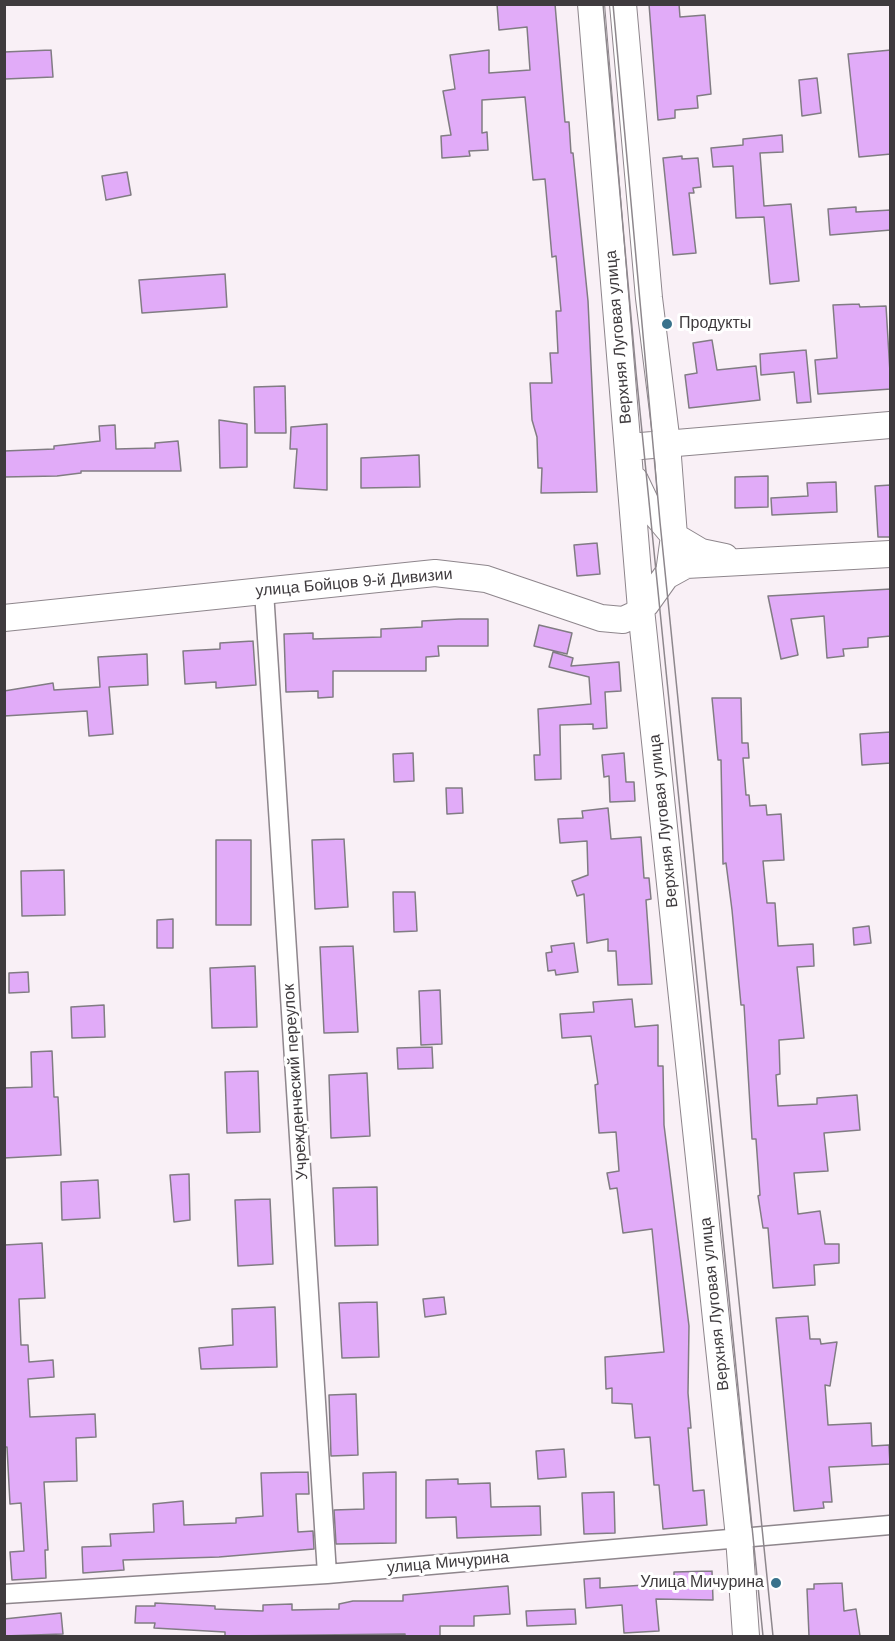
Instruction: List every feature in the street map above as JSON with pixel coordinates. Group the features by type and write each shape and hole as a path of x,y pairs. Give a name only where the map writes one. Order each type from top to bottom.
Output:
{"street":[{"name":"Верхняя Луговая улица","path":"591,4 641,609 739,1538 746,1636"},
{"name":"Верхняя Луговая улица","path":"623,4 649,298 667,444 674,536 669,573"},
{"path":"759,560 715,556 701,552 674,536 646,503 630,456 667,444 891,425"},
{"path":"669,573 686,565 891,554"},
{"name":"улица Бойцов 9-й Дивизии","path":"4,618 435,573 460,574 486,579 610,620 623,620 641,609 669,573"},
{"name":"Учрежденческий переулок","path":"264,591 327,1574"},
{"name":"улица Мичурина","path":"4,1594 327,1574 891,1525"}],"building":[{"path":"497,4 555,4 565,122 569,122 571,153 573,153 588,301 597,492 541,493 542,468 538,468 537,437 532,420 530,383 552,383 550,353 558,353 556,311 561,311 556,256 552,257 545,179 533,180 525,97 482,100 482,133 487,132 488,150 469,151 470,156 442,158 441,136 451,135 443,91 455,89 450,55 489,50 489,73 530,70 527,27 499,30"},
{"path":"649,4 679,4 680,17 705,15 711,94 697,96 698,108 675,110 675,118 658,120"},
{"path":"51,50 53,77 5,79 4,52"},
{"path":"891,50 891,154 859,157 848,54"},
{"path":"817,78 821,113 802,116 799,80"},
{"path":"782,135 783,152 760,153 764,206 791,204 799,281 770,284 764,217 736,218 733,166 713,167 711,148 743,145 743,139"},
{"path":"682,156 682,159 698,158 701,187 693,188 694,193 689,193 696,253 673,255 663,158"},
{"path":"127,172 131,195 106,200 102,176"},
{"path":"856,207 856,212 891,210 891,230 830,235 828,209"},
{"path":"225,274 227,307 142,313 139,280"},
{"path":"859,304 860,307 886,306 891,389 818,394 815,360 837,358 833,305"},
{"path":"712,340 717,370 756,366 760,400 689,408 685,375 697,373 693,343"},
{"path":"806,350 811,402 797,403 794,372 761,375 760,354"},
{"path":"285,386 286,433 255,433 254,387"},
{"path":"219,420 247,424 247,467 220,468"},
{"path":"327,424 327,490 294,488 297,449 290,449 291,427"},
{"path":"115,425 116,449 155,448 155,443 178,441 181,471 81,471 81,473 57,476 4,477 4,451 54,449 54,446 100,441 99,426"},
{"path":"419,455 420,487 361,488 361,458"},
{"path":"768,476 768,507 735,508 735,477"},
{"path":"836,482 837,512 772,515 771,498 808,496 807,483"},
{"path":"891,485 891,537 878,537 875,486"},
{"path":"597,543 600,574 577,576 574,545"},
{"path":"891,589 891,636 868,638 868,647 843,649 844,656 827,658 824,616 791,619 798,655 781,659 768,596"},
{"path":"488,619 488,646 438,646 439,656 426,657 426,671 333,671 333,697 318,698 318,691 286,692 284,634 313,633 313,639 381,637 381,629 422,627 422,621"},
{"path":"539,625 572,633 567,654 534,646"},
{"path":"253,641 256,685 216,688 216,682 185,684 183,651 220,649 220,643"},
{"path":"553,652 573,658 571,666 619,662 621,691 605,692 607,728 593,729 593,724 560,725 561,779 535,780 534,755 540,755 538,709 591,704 589,677 549,667"},
{"path":"147,654 148,685 109,687 113,734 89,736 87,711 4,716 4,691 53,683 54,690 100,687 98,657"},
{"path":"712,698 741,698 742,743 748,743 749,758 743,758 746,795 749,795 750,806 766,805 767,815 781,814 784,860 763,861 767,903 775,903 778,946 813,944 814,966 797,967 804,1038 779,1040 780,1074 776,1075 778,1106 817,1104 817,1098 857,1095 860,1130 824,1133 828,1171 794,1173 798,1214 820,1211 825,1244 839,1244 839,1263 814,1265 815,1285 773,1288 768,1228 763,1228 758,1196 760,1195 756,1139 752,1139 744,1005 741,1005 726,863 723,864 721,760 718,760"},
{"path":"891,732 891,763 862,765 860,734"},
{"path":"413,753 414,781 394,782 393,754"},
{"path":"624,753 626,782 634,782 635,801 610,802 609,776 604,777 602,755"},
{"path":"446,788 462,788 463,813 447,814"},
{"path":"608,808 611,839 641,837 644,878 649,878 651,899 646,900 652,984 618,985 616,951 608,951 608,939 587,943 584,894 577,896 572,881 588,875 587,841 560,843 558,819 583,818 582,811"},
{"path":"344,839 348,907 315,909 312,840"},
{"path":"216,840 251,840 251,925 216,925"},
{"path":"64,870 65,915 22,916 21,871"},
{"path":"393,892 415,892 417,931 394,932"},
{"path":"173,919 173,948 157,948 157,920"},
{"path":"869,926 871,943 854,945 853,928"},
{"path":"574,943 578,972 556,975 555,970 548,971 546,953 552,952 551,946"},
{"path":"353,946 358,1032 324,1033 320,947"},
{"path":"255,966 257,1027 212,1028 210,968"},
{"path":"28,972 29,992 9,993 9,973"},
{"path":"440,990 442,1044 421,1045 419,991"},
{"path":"632,999 635,1027 658,1025 658,1066 663,1066 664,1125 689,1326 688,1393 691,1428 688,1428 693,1491 704,1490 707,1525 663,1529 659,1485 654,1485 650,1437 635,1438 632,1404 612,1403 612,1388 606,1389 605,1357 664,1352 652,1229 623,1233 617,1188 610,1189 607,1173 619,1171 616,1132 599,1133 595,1085 598,1084 591,1036 562,1038 560,1014 594,1012 593,1002"},
{"path":"104,1005 105,1037 72,1038 71,1007"},
{"path":"432,1047 433,1068 398,1069 397,1048"},
{"path":"52,1051 54,1097 58,1097 61,1155 4,1158 4,1088 32,1087 31,1052"},
{"path":"258,1071 260,1132 227,1133 225,1072"},
{"path":"367,1073 370,1136 331,1138 329,1075"},
{"path":"189,1174 190,1220 174,1222 170,1175"},
{"path":"98,1180 100,1218 62,1220 61,1182"},
{"path":"377,1187 378,1245 335,1246 333,1188"},
{"path":"270,1199 273,1264 238,1266 235,1200"},
{"path":"42,1243 45,1298 19,1299 21,1345 28,1345 29,1362 53,1360 54,1377 28,1379 30,1417 95,1414 96,1437 76,1438 77,1481 44,1482 48,1550 45,1550 46,1578 12,1580 10,1552 24,1551 21,1503 10,1504 7,1447 4,1447 4,1245"},
{"path":"444,1297 446,1314 425,1317 423,1299"},
{"path":"377,1302 379,1357 342,1358 339,1303"},
{"path":"275,1307 277,1367 201,1369 199,1348 233,1345 232,1309"},
{"path":"808,1316 810,1339 820,1339 821,1344 837,1342 830,1386 825,1385 828,1425 871,1423 872,1446 889,1445 890,1464 829,1467 832,1502 823,1502 824,1508 794,1511 776,1318"},
{"path":"356,1394 358,1455 331,1456 329,1395"},
{"path":"564,1449 566,1477 538,1479 536,1451"},
{"path":"308,1472 309,1494 296,1494 298,1532 313,1531 314,1549 219,1557 123,1560 124,1570 83,1573 82,1547 111,1546 110,1534 154,1532 153,1504 183,1501 184,1525 236,1523 236,1518 263,1516 261,1473"},
{"path":"396,1472 396,1543 336,1544 334,1510 364,1509 363,1473"},
{"path":"458,1479 458,1484 490,1483 491,1507 540,1506 541,1535 457,1538 456,1517 426,1518 426,1480"},
{"path":"614,1492 615,1533 584,1534 582,1493"},
{"path":"712,1571 713,1600 656,1599 659,1631 624,1633 622,1605 586,1608 584,1579 600,1578 600,1588 674,1583 674,1572"},
{"path":"842,1583 844,1611 856,1609 860,1636 809,1636 807,1589 814,1589 814,1584"},
{"path":"508,1586 510,1614 474,1616 474,1626 440,1626 440,1636 405,1636 405,1634 225,1636 225,1632 154,1628 155,1623 135,1623 136,1606 155,1606 155,1603 263,1611 263,1605 292,1604 292,1610 339,1609 339,1604 353,1601 403,1601 403,1595"},
{"path":"575,1609 576,1624 527,1626 526,1611"},
{"path":"61,1613 63,1634 4,1636 4,1619"}],"tram line":[{"path":"603,4 636,372 763,1636"},
{"path":"613,4 660,522 773,1636"}],"place":[{"name":"Продукты","path":"667,324"},
{"name":"Улица Мичурина","path":"776,1583"}]}
